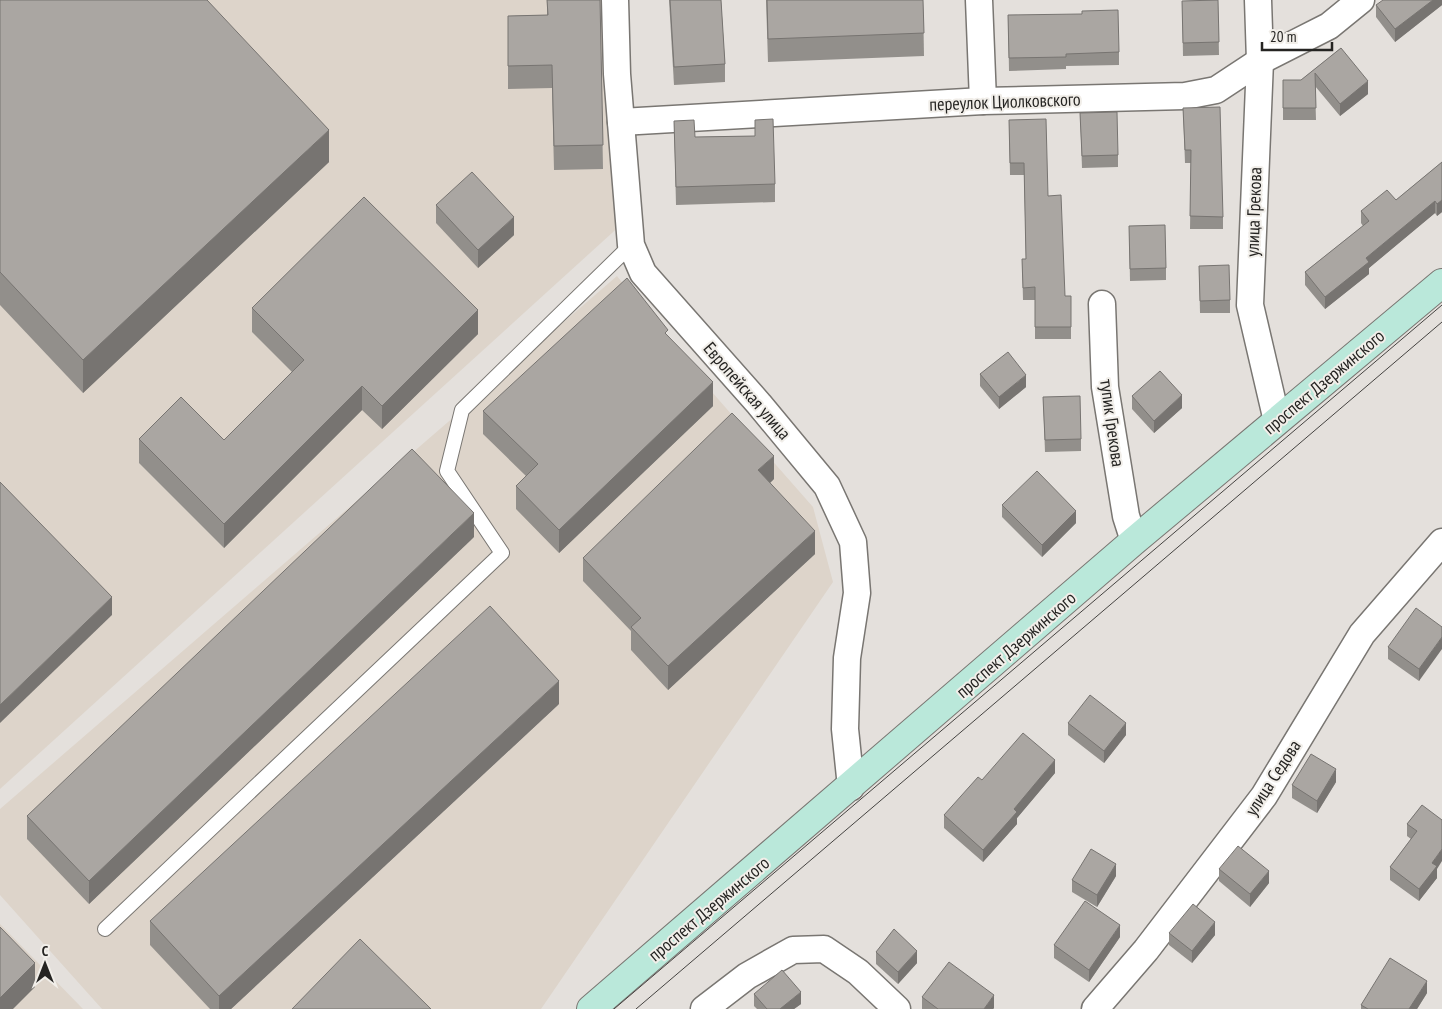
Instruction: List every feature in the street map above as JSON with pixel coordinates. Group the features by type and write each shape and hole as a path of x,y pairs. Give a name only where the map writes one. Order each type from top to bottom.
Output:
{"main road":[{"name":"проспект Дзержинского","path":"592,1009 1134,542 1442,283"}],"street":[{"name":"Европейская улица","path":"614,0 631,245 643,273 759,404 827,486 853,542 857,593 848,658 846,729 851,787"},
{"path":"979,0 983,101"},
{"name":"улица Грекова","path":"1258,0 1260,61 1250,305 1277,421"},
{"name":"переулок Циолковского","path":"621,122 983,101 1185,96 1216,90 1260,61 1329,26 1361,0"},
{"name":"тупик Грекова","path":"1102,304 1105,387 1126,516 1134,542"},
{"name":"улица Седова","path":"1094,1009 1146,950 1264,796 1362,634 1442,542"},
{"path":"704,1009 747,976 794,950 824,949 858,972 897,1009"}],"lane":[{"path":"105,929 502,553 447,471 462,410 631,245"}],"shaded area":[{"path":"0,0 608,0 623,223 0,789"},
{"path":"617,276 682,358 813,507 833,582 541,1009 102,1009 0,895 0,809"},
{"path":"0,924 83,1009 0,1009"}],"building":[{"path":"0,0 207,0 329,130 83,360 0,272"},
{"path":"547,0 600,0 603,145 554,146 552,65 508,66 508,16 548,15"},
{"path":"670,0 721,0 725,64 674,67"},
{"path":"767,0 923,0 924,33 768,39"},
{"path":"1218,0 1219,42 1183,43 1182,1"},
{"path":"1383,0 1433,0 1395,29 1376,5"},
{"path":"1118,10 1119,52 1066,54 1066,57 1009,58 1008,15 1082,14 1082,11"},
{"path":"1341,48 1368,81 1340,104 1315,73 1316,108 1283,108 1283,80 1301,80"},
{"path":"1220,107 1223,217 1190,216 1191,150 1185,150 1183,108"},
{"path":"1117,112 1118,155 1082,156 1080,113"},
{"path":"773,119 775,184 676,187 674,121 694,120 695,137 755,136 755,120"},
{"path":"1046,119 1048,196 1061,195 1065,296 1071,296 1071,327 1035,327 1035,287 1023,288 1022,259 1026,259 1024,163 1010,163 1009,120"},
{"path":"1442,162 1442,200 1437,204 1435,201 1366,258 1369,262 1325,297 1305,272 1369,221 1361,211 1387,190 1396,200"},
{"path":"472,172 514,217 478,250 436,205"},
{"path":"364,197 478,310 382,406 362,386 224,524 139,439 181,397 224,440 304,360 252,308"},
{"path":"1165,225 1166,268 1130,269 1129,226"},
{"path":"1229,265 1230,300 1200,301 1199,266"},
{"path":"627,278 668,330 665,333 713,382 559,530 516,486 538,464 483,411"},
{"path":"1008,352 1026,375 999,397 980,374"},
{"path":"1160,371 1182,395 1154,421 1132,396"},
{"path":"1080,396 1081,439 1045,440 1043,397"},
{"path":"732,413 774,456 758,470 815,531 668,666 631,627 641,618 583,558"},
{"path":"412,449 474,513 89,881 27,816"},
{"path":"1037,471 1076,511 1042,545 1002,505"},
{"path":"0,482 112,597 0,705"},
{"path":"490,606 559,681 219,996 150,921"},
{"path":"1416,608 1442,627 1442,637 1419,669 1388,647"},
{"path":"1090,695 1126,723 1104,751 1068,723"},
{"path":"1023,733 1055,760 1014,809 1017,812 983,850 944,815 978,777 982,780"},
{"path":"1311,754 1336,769 1317,801 1292,785"},
{"path":"1422,805 1442,820 1442,849 1432,863 1437,866 1419,889 1390,867 1417,831 1407,824"},
{"path":"1238,846 1269,871 1250,894 1219,869"},
{"path":"1091,849 1116,864 1097,895 1072,880"},
{"path":"1085,901 1120,925 1089,970 1054,945"},
{"path":"1193,904 1215,922 1192,951 1169,933"},
{"path":"0,927 35,963 0,998"},
{"path":"894,929 917,951 898,972 876,952"},
{"path":"360,939 431,1009 292,1009"},
{"path":"1390,958 1427,981 1409,1009 1368,1009 1361,1005"},
{"path":"949,962 994,995 984,1009 938,1009 922,997"},
{"path":"782,970 801,992 780,1009 767,1009 754,994"}],"tram line":[{"path":"614,1009 1442,305"},
{"path":"636,1009 1442,322"}]}
